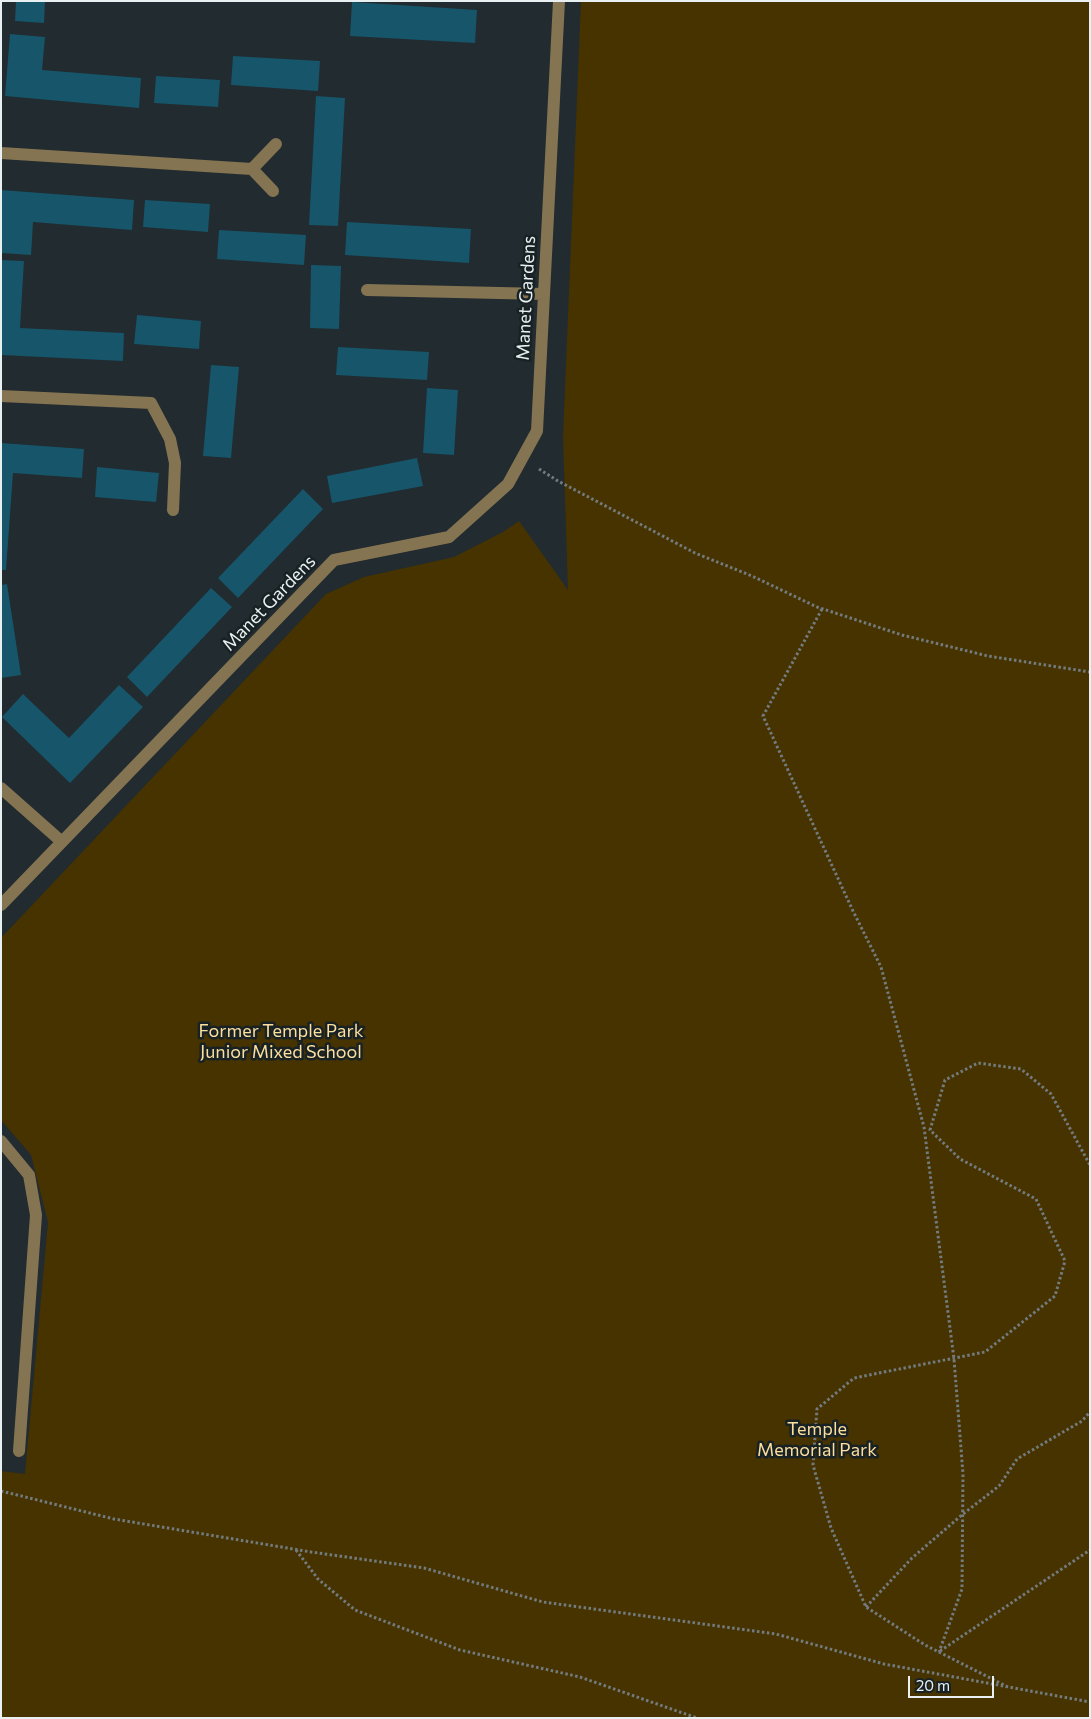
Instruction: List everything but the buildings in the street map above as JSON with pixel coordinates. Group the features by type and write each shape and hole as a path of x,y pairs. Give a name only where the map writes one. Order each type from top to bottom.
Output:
{"street":[{"name":"Manet Gardens","path":"1,905 334,560 449,537 508,484 536,431 560,1"},
{"path":"252,169 276,144"},
{"path":"1,154 252,169 273,191"},
{"path":"367,290 544,294"},
{"path":"1,396 151,403 170,439 175,463 173,510"},
{"path":"1,788 62,842"},
{"path":"1,1141 29,1175 36,1216 19,1451"}],"path":[{"path":"522,457 558,481 696,553 752,576 822,609 902,635 988,656 1090,672"},
{"path":"822,609 763,716 853,912 881,967 924,1126 954,1359 963,1474 962,1588 939,1652"},
{"path":"1008,1687 939,1652 866,1607 832,1528 813,1465 817,1409 854,1378 985,1352 1055,1296 1065,1261 1036,1199 960,1159 930,1130 945,1080 978,1062 1022,1069 1051,1094 1090,1165"},
{"path":"866,1607 912,1558 999,1486 1017,1459 1082,1421 1090,1412"},
{"path":"1,1491 114,1520 424,1568 543,1602 776,1634 884,1664 1090,1702"},
{"path":"296,1549 318,1579 355,1610 460,1650 580,1677 697,1718"},
{"path":"939,1652 1090,1550"}],"green space":[{"name":"Temple Memorial Park","path":"581,1 1090,1 1090,1718 1,1718 1,1471 25,1474 48,1222 31,1155 1,1120 1,938 326,594 364,577 454,557 503,532 519,521 568,590 563,437"}],"park label":[{"name":"Former Temple Park Junior Mixed School","path":"281,1041"}]}
